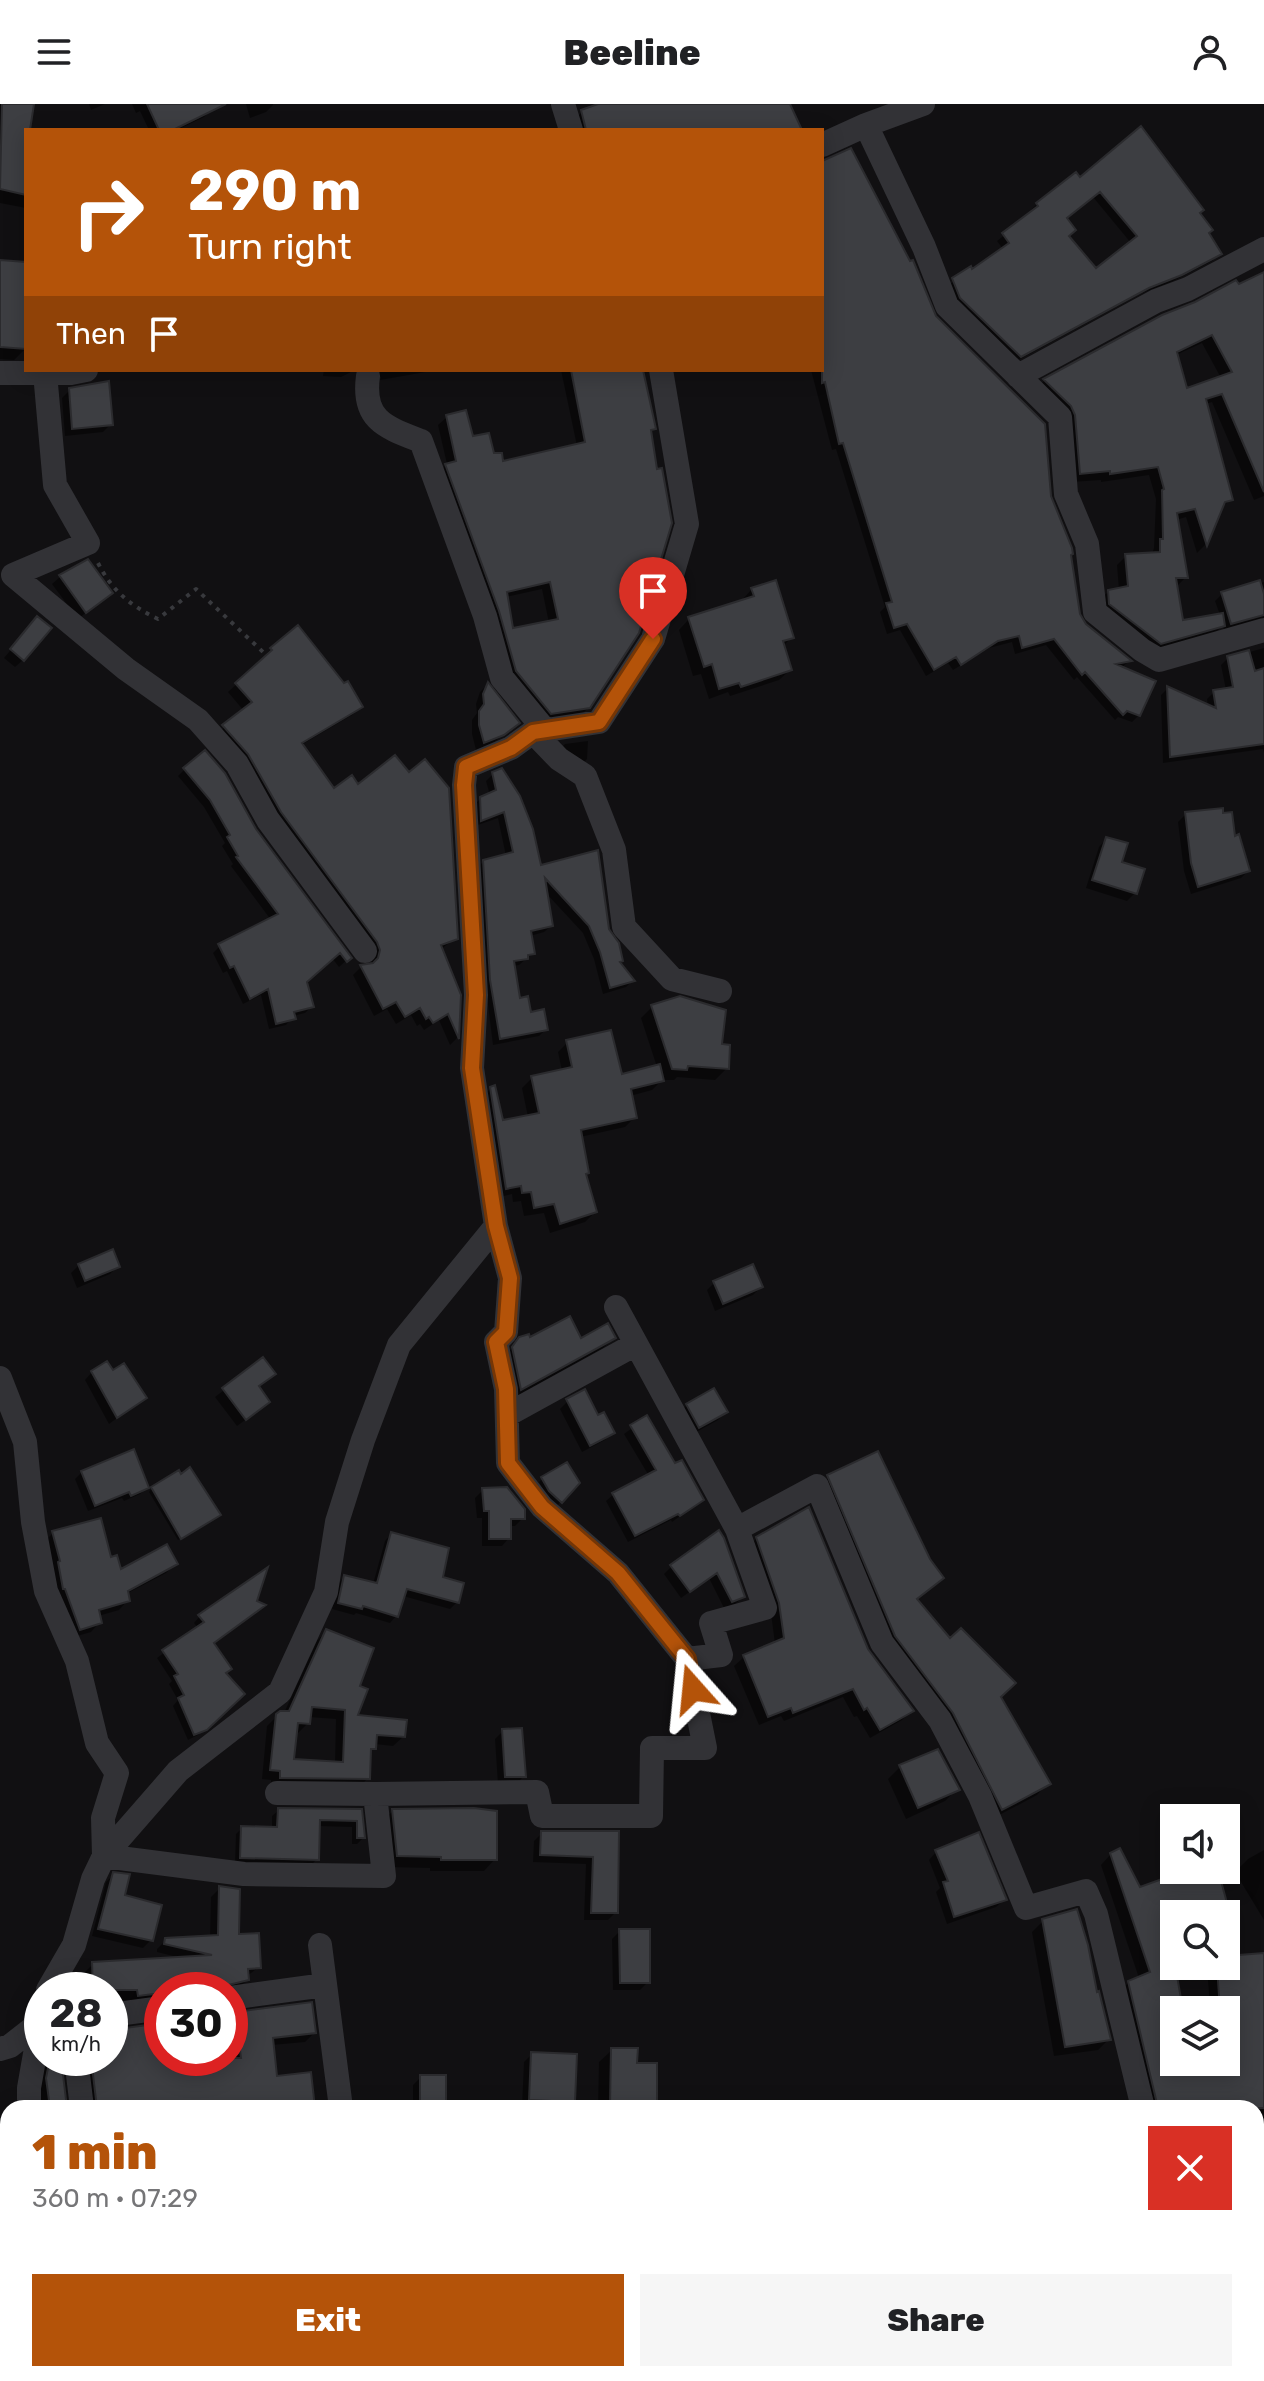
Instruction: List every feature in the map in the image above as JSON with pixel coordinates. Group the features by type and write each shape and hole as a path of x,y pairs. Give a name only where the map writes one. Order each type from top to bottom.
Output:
{"street":[{"path":"563,104 570,128"},
{"path":"824,144 911,106"},
{"path":"866,125 924,247 947,306 1060,417 1066,494 1087,544 1095,612 1159,660 1264,630"},
{"path":"1018,376 1156,301 1208,279 1264,249"},
{"path":"0,373 76,372"},
{"path":"277,1793 537,1792 542,1816 651,1816 652,1748 705,1748 687,1659 618,1573 542,1507 508,1463 506,1389 496,1342 506,1332 510,1278 496,1226 472,1068 476,995 464,785 466,767 511,748 539,731 599,722 653,639 687,524 661,372"},
{"path":"45,373 55,485 88,543 6,578 198,720 237,764 268,820 365,951"},
{"path":"368,376 365,395 370,411 393,430 421,441 485,616 502,678 559,759 585,776 614,850 624,927 672,979 720,991"},
{"path":"58,1972 74,1945 93,1879 104,1856 178,1771 280,1692 326,1592 337,1522 363,1440 399,1345 496,1226"},
{"path":"616,1307 737,1529 765,1608 711,1623 721,1655 687,1659"},
{"path":"507,1415 636,1344"},
{"path":"0,1378 25,1442 33,1522 46,1591 77,1661 97,1743 117,1773 103,1818 104,1856"},
{"path":"737,1529 817,1486 882,1643 940,1720 980,1796 1026,1908 1086,1891 1096,1914 1141,2100"},
{"path":"104,1856 244,1874 384,1876 375,1794"},
{"path":"320,1945 340,2100"},
{"path":"248,1996 325,1985"},
{"path":"0,2049 10,2046 24,2034"},
{"path":"29,2100 31,2076"},
{"path":"78,2076 81,2100"}],"path":[{"path":"88,543 107,581 131,606 158,619 196,589 263,652"}],"building":[{"path":"2,104 34,104 30,128 24,128 24,195 0,189"},
{"path":"147,104 226,104 177,128 158,128"},
{"path":"598,104 790,104 801,128 586,128 581,110"},
{"path":"1141,126 1204,210 1200,213 1213,230 1209,233 1222,254 1149,288 1021,357 960,298 952,278 971,266 972,269 1009,243 1002,233 1076,172 1080,177","holes":["1100,192 1137,236 1096,268 1069,236 1076,230 1067,218"]},
{"path":"851,148 910,261 913,260 936,316 1045,424 1051,496 1072,548 1080,614 1086,624 1132,661 1116,664 1156,681 1140,716 1127,711 1123,715 1085,672 1082,675 1054,639 1022,648 1019,636 998,641 961,665 956,657 934,670 907,624 894,628 886,603 892,602 843,443 839,444 825,382 822,383 824,160"},
{"path":"0,260 24,262 24,349 0,347"},
{"path":"1264,272 1264,492 1222,394 1206,399 1233,500 1225,502 1207,546 1195,509 1177,513 1188,578 1176,578 1183,620 1223,613 1225,626 1161,644 1109,604 1108,590 1128,586 1125,554 1160,552 1164,489 1158,467 1110,474 1110,471 1080,474 1075,415 1071,406 1043,379 1162,315 1236,280 1239,284","holes":["1212,335 1232,372 1187,388 1177,352"]},
{"path":"571,372 643,372 656,429 651,430 657,469 662,468 672,523 639,633 590,708 551,714 516,671 499,611 445,464 456,461 446,415 466,410 473,436 489,433 494,453 502,453 503,461 585,442","holes":["550,582 558,619 513,628 507,592"]},
{"path":"109,381 113,425 72,429 69,388"},
{"path":"88,559 113,593 86,613 59,575"},
{"path":"776,580 794,638 783,641 792,670 741,687 739,683 719,689 712,664 704,667 688,617 754,596 751,588"},
{"path":"1260,580 1264,615 1231,624 1221,592"},
{"path":"37,616 52,628 24,661 10,649"},
{"path":"298,625 344,683 348,681 363,707 302,743 334,788 352,775 358,784 395,755 409,772 425,759 449,788 458,939 441,945 461,995 459,1039 448,1014 433,1023 429,1017 426,1019 420,1008 405,1017 396,1002 383,1009 360,965 373,963 378,958 380,950 377,942 281,812 248,754 222,725 252,702 235,683"},
{"path":"1249,650 1255,671 1264,668 1264,744 1170,757 1167,686 1216,708 1213,690 1233,687 1227,656"},
{"path":"488,682 520,723 504,735 484,743 479,711 484,704 483,694"},
{"path":"205,750 225,773 256,829 352,958 347,962 340,953 307,982 314,1007 294,1012 296,1019 276,1024 268,989 250,999 234,966 230,968 218,944 278,914 236,857 227,837 230,835 210,800 183,768"},
{"path":"502,768 520,796 533,829 541,865 598,850 609,929 619,943 623,961 620,962 635,981 610,988 589,926 545,878 553,926 531,931 535,954 528,955 528,959 514,961 520,998 528,996 531,1012 544,1009 548,1030 500,1039 490,980 483,860 513,852 504,812 481,821 480,797 496,790 492,772"},
{"path":"1223,808 1223,813 1232,812 1235,836 1239,834 1250,871 1198,887 1191,863 1185,812"},
{"path":"1106,837 1128,843 1122,862 1145,869 1137,894 1092,880"},
{"path":"680,996 726,1010 722,1044 730,1045 729,1069 688,1066 687,1070 672,1069 651,1005"},
{"path":"611,1030 622,1074 660,1064 664,1081 631,1089 637,1118 581,1130 589,1173 586,1174 597,1212 560,1224 554,1204 534,1208 531,1192 522,1193 521,1186 506,1189 490,1087 495,1085 503,1120 539,1113 531,1076 572,1067 566,1040"},
{"path":"113,1249 120,1267 85,1281 78,1264"},
{"path":"753,1264 763,1287 723,1304 713,1281"},
{"path":"570,1316 581,1338 608,1323 616,1338 521,1390 512,1347 519,1337 529,1334 530,1337"},
{"path":"263,1357 276,1374 259,1386 270,1402 246,1420 222,1388"},
{"path":"107,1361 113,1370 124,1363 147,1398 117,1418 91,1371"},
{"path":"714,1388 728,1412 699,1428 686,1404"},
{"path":"585,1389 598,1415 604,1412 615,1433 590,1446 566,1399"},
{"path":"647,1415 675,1463 682,1460 704,1500 680,1516 678,1514 635,1536 612,1493 656,1470 630,1425"},
{"path":"134,1449 149,1488 131,1496 129,1492 95,1506 81,1471"},
{"path":"878,1451 930,1559 944,1578 917,1599 950,1638 961,1628 1016,1683 1001,1697 1051,1784 1002,1810 953,1713 895,1636 827,1475"},
{"path":"567,1462 580,1483 562,1503 549,1491 541,1477"},
{"path":"190,1467 221,1515 181,1539 151,1487"},
{"path":"507,1487 525,1509 525,1519 511,1519 511,1539 489,1539 489,1511 484,1511 482,1488"},
{"path":"809,1507 868,1649 914,1711 880,1730 853,1689 793,1713 791,1708 768,1717 743,1655 784,1638 779,1603 756,1537"},
{"path":"101,1518 111,1557 117,1555 121,1569 167,1544 178,1564 128,1591 130,1601 99,1610 102,1623 80,1630 63,1589 52,1531"},
{"path":"719,1530 745,1597 732,1602 717,1573 690,1592 670,1565"},
{"path":"391,1532 449,1548 443,1577 464,1583 459,1603 407,1589 398,1617 363,1606 362,1609 338,1603 344,1575 377,1583"},
{"path":"268,1567 257,1601 266,1605 214,1643 232,1669 226,1673 245,1694 207,1730 194,1735 178,1698 184,1695 174,1676 178,1674 162,1650 204,1622 198,1615"},
{"path":"326,1629 374,1648 360,1686 368,1689 358,1715 407,1720 405,1737 377,1735 376,1749 371,1749 370,1779 280,1778 280,1771 270,1770 276,1714 289,1711","holes":["312,1707 345,1710 343,1762 294,1759 298,1723 310,1724"]},
{"path":"522,1728 526,1777 505,1777 502,1729"},
{"path":"938,1749 960,1790 918,1808 899,1765"},
{"path":"278,1808 362,1809 365,1838 357,1838 357,1821 320,1820 319,1860 240,1858 241,1826 277,1827"},
{"path":"474,1808 497,1811 497,1860 397,1856 392,1809"},
{"path":"541,1831 619,1831 618,1913 591,1913 593,1857 540,1855"},
{"path":"979,1832 1007,1900 954,1917 943,1882 948,1881 935,1850"},
{"path":"1120,1848 1140,1887 1160,1880 1160,1884 1222,1884 1226,1900 1160,1900 1160,1980 1178,1980 1181,1996 1160,1996 1160,2076 1240,2076 1240,1996 1219,1996 1218,1980 1240,1980 1240,1955 1264,1953 1264,2100 1156,2100 1128,1981 1150,1972 1110,1853"},
{"path":"113,1872 130,1874 125,1895 162,1905 153,1941 98,1929"},
{"path":"219,1886 240,1889 239,1934 259,1933 261,1968 248,1969 249,1980 248,1972 144,1972 144,1995 138,1996 137,1990 128,1990 128,1972 92,1972 92,1962 212,1955 164,1944 165,1938 218,1935"},
{"path":"1077,1909 1111,2040 1065,2047 1042,1919"},
{"path":"619,1929 650,1929 650,1983 620,1983"},
{"path":"312,2002 316,2033 273,2038 277,2076 311,2072 314,2100 96,2100 93,2076 128,2076 128,2028 144,2025 144,2076 248,2076 248,2010"},
{"path":"611,2048 638,2048 637,2063 657,2063 657,2100 610,2100"},
{"path":"531,2052 577,2054 575,2100 529,2100"},
{"path":"420,2075 446,2075 446,2100 420,2100"},
{"path":"46,2076 63,2076 66,2100 49,2100"}],"route":[{"path":"653,639 599,722 533,732 511,748 466,767 464,785 476,995 472,1068 496,1226 510,1278 506,1332 496,1342 506,1389 508,1463 542,1507 618,1573 687,1659 693,1689"}]}
